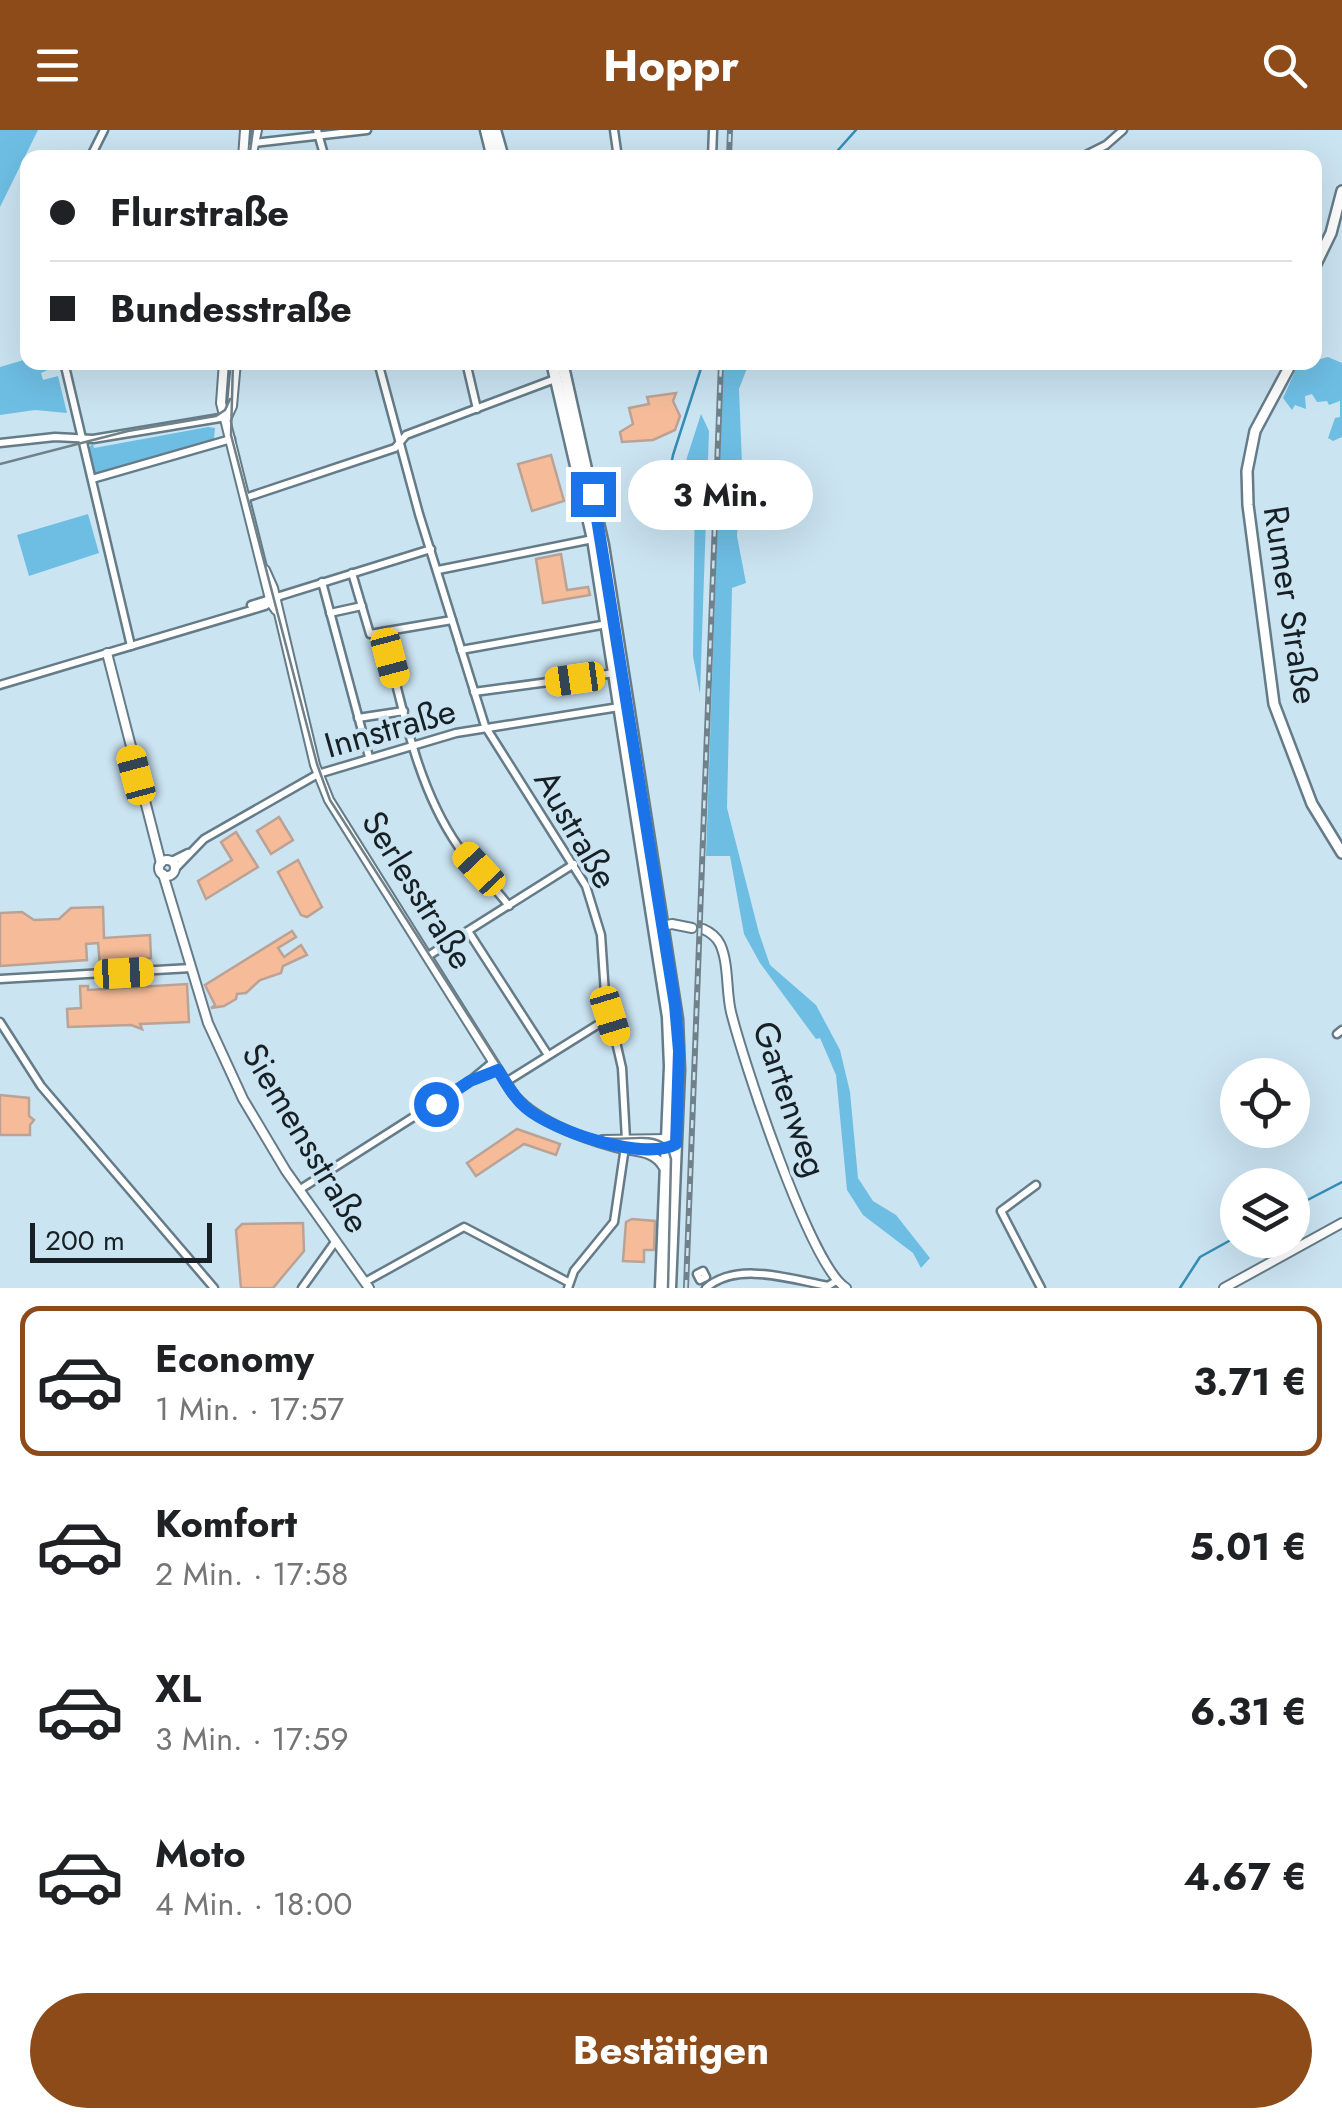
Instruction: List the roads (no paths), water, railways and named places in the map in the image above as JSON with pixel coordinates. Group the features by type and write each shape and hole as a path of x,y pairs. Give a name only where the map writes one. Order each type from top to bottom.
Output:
{"main road":[{"path":"1322,252 1342,191"},
{"path":"554,370 588,490 614,673 660,929"},
{"path":"564,370 588,490 678,1035 661,1288"},
{"name":"Rumer Straße","path":"1287,370 1252,439 1247,471 1248,511 1274,704 1312,804 1342,853"},
{"path":"670,1144 670,1288"}],"street":[{"path":"253,150 257,130"},
{"path":"254,143 367,130"},
{"path":"1096,150 1123,130"},
{"path":"66,370 131,646"},
{"path":"224,370 222,404 227,417"},
{"path":"227,417 232,406 235,370"},
{"name":"Austraße","path":"380,370 485,726 574,864 596,913 610,1016 620,1057 626,1144 614,1222 568,1285"},
{"path":"468,370 478,408"},
{"path":"246,498 395,448 406,435 556,379"},
{"path":"0,443 82,439 227,417"},
{"name":"Serlesstraße","path":"227,417 318,774 333,808 522,1105 539,1117 598,1139 626,1144 670,1144"},
{"path":"92,480 231,439"},
{"path":"438,570 593,539"},
{"path":"0,686 431,549"},
{"path":"352,573 370,634 452,620"},
{"path":"322,582 369,757"},
{"path":"330,614 362,606"},
{"path":"462,650 607,624"},
{"path":"383,632 412,744 458,846 509,906"},
{"name":"Siemensstraße","path":"107,652 154,841 168,867 168,897 208,1023 243,1098 300,1190 367,1285"},
{"path":"474,692 614,673"},
{"name":"Innstraße","path":"168,867 318,774 485,726 620,707"},
{"path":"358,718 404,711"},
{"path":"428,956 574,864"},
{"name":"Gartenweg","path":"703,930 712,934 720,946 731,1013 789,1184 841,1286"},
{"path":"468,931 548,1055"},
{"path":"0,978 191,968"},
{"path":"506,1082 610,1016"},
{"path":"0,1022 41,1086 214,1288"},
{"path":"300,1190 496,1066"},
{"name":"Serlesstraße","path":"626,1144 656,1157 666,1175"},
{"path":"1036,1185 1001,1212 1041,1288"},
{"path":"1224,1288 1342,1223"},
{"path":"367,1285 464,1227 568,1285"},
{"path":"302,1288 335,1242"},
{"path":"322,1265 342,1250"},
{"path":"706,1276 767,1275 841,1286"},
{"path":"706,1288 719,1276"}],"waterway":[{"path":"838,150 856,130"},
{"path":"659,524 673,455 700,370"},
{"path":"1310,1199 1342,1182"},
{"path":"1180,1288 1200,1257 1220,1246"}],"tram line":[{"path":"250,150 253,130"},
{"path":"233,370 231,435 317,764 330,800 527,1107 584,1134 611,1139 653,1139 667,1146 671,1159 668,1288"},
{"path":"0,464 128,431 216,416 225,410 230,399"}],"railway":[{"path":"729,150 730,130"},
{"path":"686,1288 721,370"}]}
